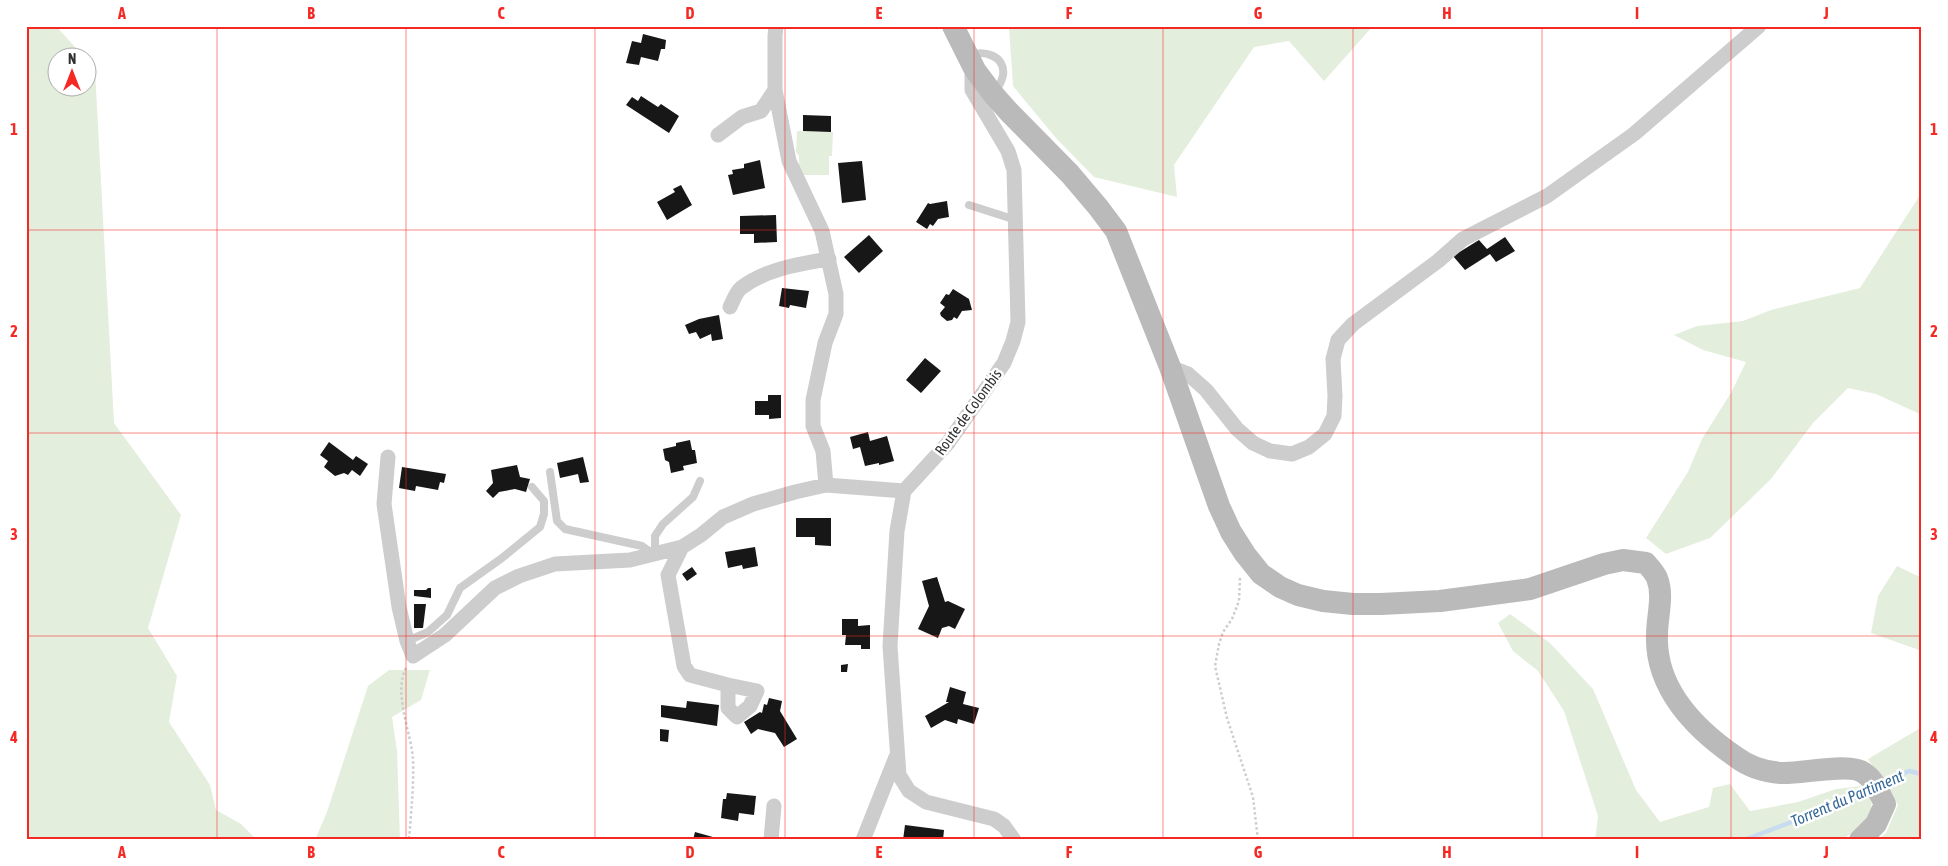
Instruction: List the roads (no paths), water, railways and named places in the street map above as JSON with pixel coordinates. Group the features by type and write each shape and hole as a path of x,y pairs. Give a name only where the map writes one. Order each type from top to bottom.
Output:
{"street":[{"path":"776,26 775,90 788,161 822,231 836,294 836,314 825,343 813,400 813,426 823,451 826,485"},
{"path":"953,26 971,64 994,94 1009,112 1070,174 1098,206 1116,232 1170,367 1218,506 1231,532 1261,574 1286,590 1298,595 1323,601 1353,604 1440,601 1473,597 1530,589 1604,564 1623,560 1646,563 1657,577 1660,595 1657,636 1659,658 1664,674 1679,705 1698,727 1738,759 1760,770 1782,773 1844,768 1863,772 1876,785 1885,804 1876,824 1860,840"},
{"path":"1170,367 1188,374 1206,390 1237,429 1253,444 1270,451 1292,454 1309,447 1325,434 1334,416 1333,359 1338,340 1353,324 1438,261 1463,239 1547,196 1634,134 1759,26"},
{"name":"Route de Colombis","path":"904,490 948,443 1004,363 1018,322 1014,170 1008,152 972,90 971,64"},
{"path":"718,135 742,117 761,111 775,90"},
{"path":"730,307 740,288 771,272 798,264 829,259"},
{"path":"388,457 384,504 399,607 407,641 413,656 445,635 495,588 519,576 555,564 630,560 682,547 701,535 722,517 753,504 826,485 904,490 897,530 890,646 896,756 899,775 909,790 926,802 994,819 1004,826 1014,840"},
{"path":"682,547 668,575 684,666 690,675 728,685"},
{"path":"863,840 896,756"},
{"path":"771,840 774,806"}],"lane":[{"path":"969,204 1016,220"},
{"path":"550,472 557,521 565,530 642,546 655,555"},
{"path":"655,555 655,536 663,524 693,496 700,481"},
{"path":"407,641 428,632 447,614 460,588 502,558 540,527 544,514 544,501 532,488"}],"waterway":[{"name":"Torrent du Partiment","path":"1881,784 1909,771 1922,774"},
{"name":"Torrent du Partiment","path":"1744,840 1852,799 1870,790"}]}
